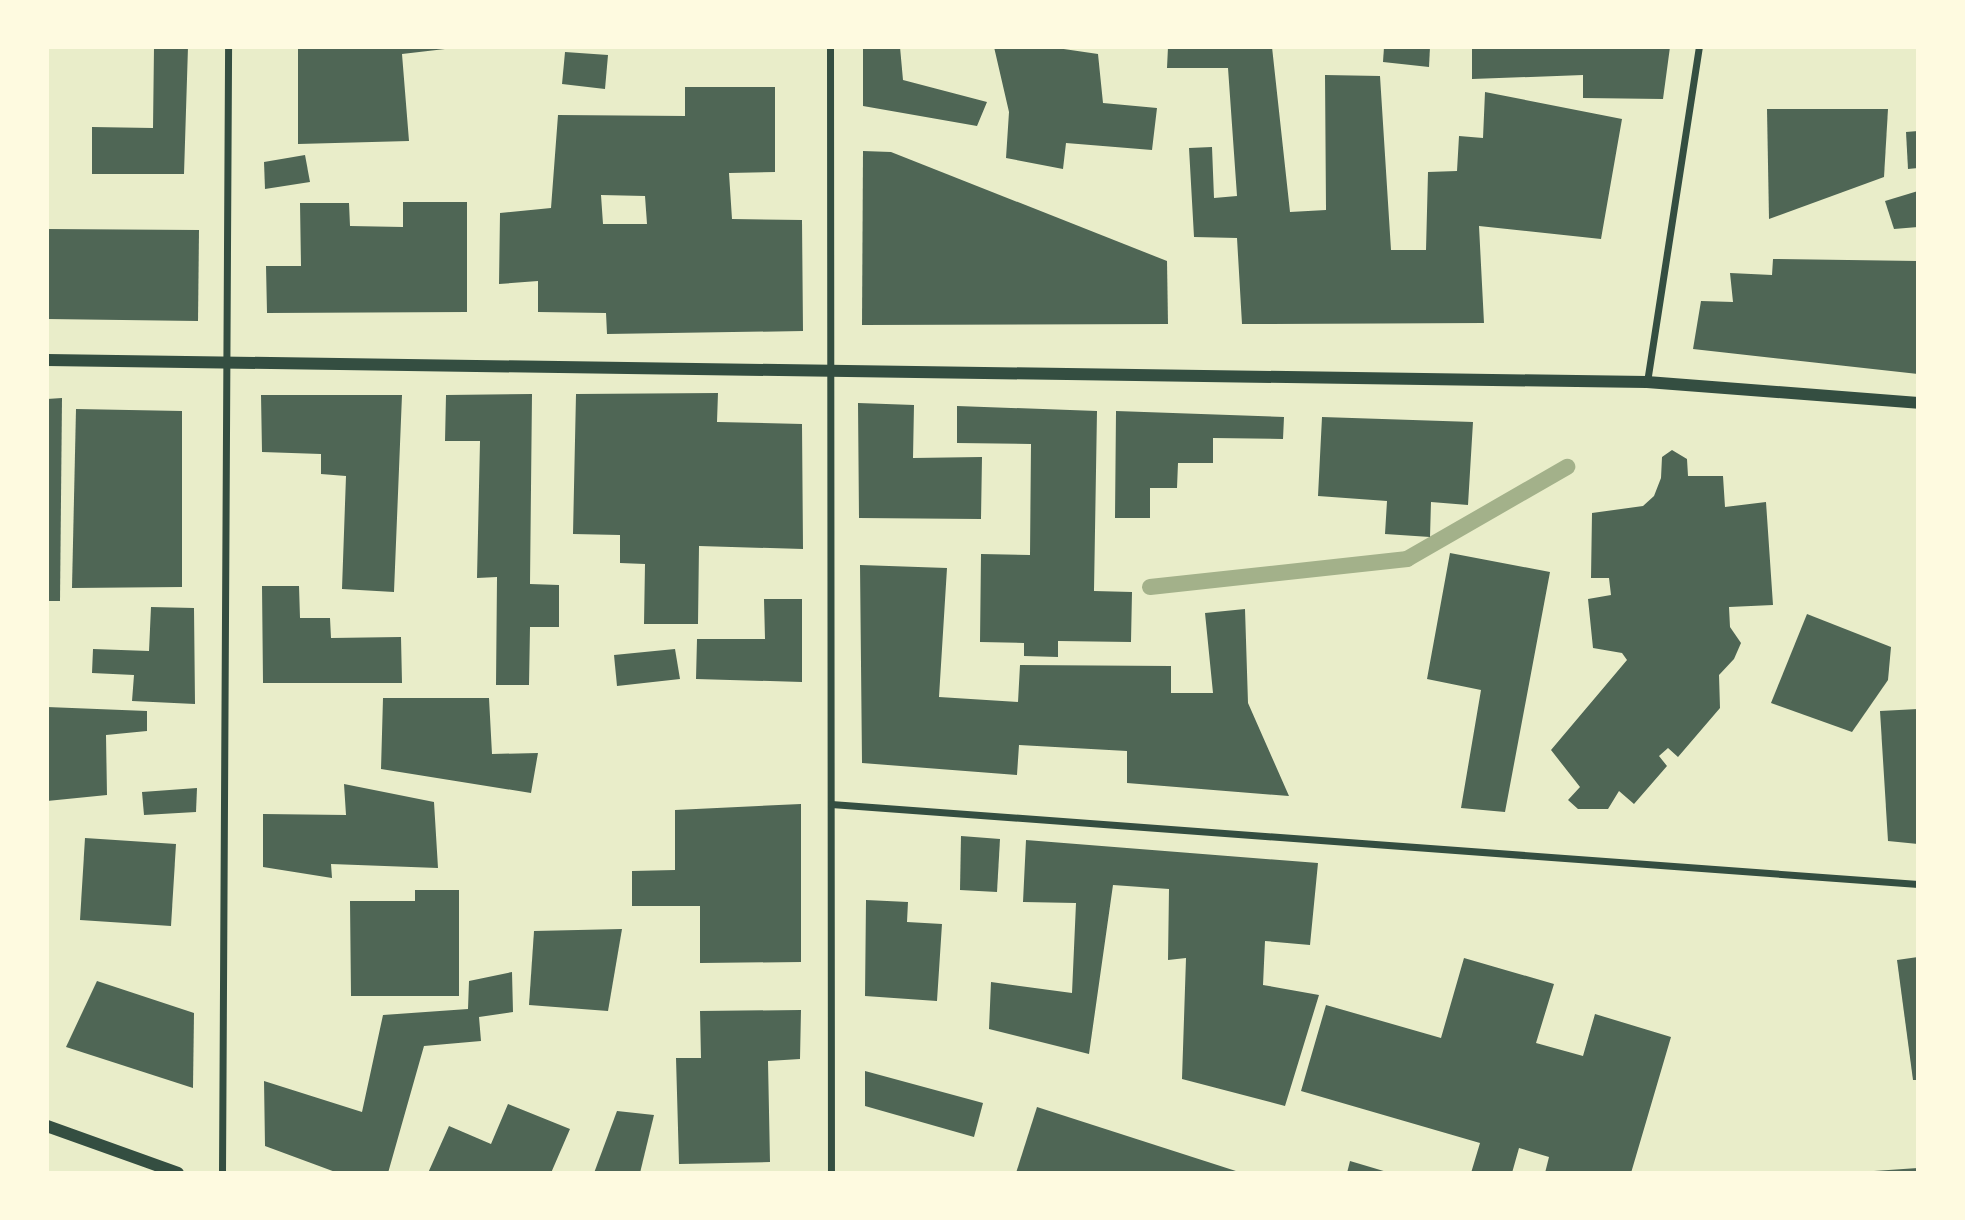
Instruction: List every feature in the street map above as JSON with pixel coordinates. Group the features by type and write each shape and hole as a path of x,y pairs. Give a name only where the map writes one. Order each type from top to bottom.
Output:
{"street":[{"path":"222,1173 228,47"},
{"path":"830,47 831,1173"},
{"path":"1647,382 1699,47"},
{"path":"47,360 1647,382 1918,403"},
{"path":"831,804 1918,884"},
{"path":"47,1126 178,1173"}],"building":[{"path":"154,47 188,47 184,174 92,174 92,127 153,128"},
{"path":"298,47 445,49 402,54 409,141 298,144"},
{"path":"863,47 900,47 903,80 987,102 977,126 863,106"},
{"path":"994,47 1050,47 1098,54 1103,103 1157,108 1152,150 1066,143 1063,169 1006,158 1009,112"},
{"path":"1168,47 1272,47 1290,212 1326,210 1325,75 1380,76 1391,250 1426,250 1428,172 1457,171 1459,136 1483,138 1485,92 1622,119 1601,239 1479,226 1484,323 1242,324 1237,238 1194,237 1189,148 1212,147 1214,198 1237,196 1228,68 1167,68"},
{"path":"1384,47 1430,47 1429,67 1383,62"},
{"path":"1472,47 1670,47 1663,99 1583,98 1583,75 1472,79"},
{"path":"565,52 608,55 605,89 562,84"},
{"path":"685,87 775,87 775,172 729,173 732,219 802,220 803,331 607,334 606,313 538,312 538,281 499,284 500,213 551,208 558,115 685,116","holes":["601,195 645,196 647,224 603,224"]},
{"path":"1767,109 1888,109 1884,177 1769,219"},
{"path":"1918,131 1918,168 1908,169 1906,132"},
{"path":"863,151 891,152 1167,261 1168,324 862,325"},
{"path":"305,155 310,182 265,189 264,162"},
{"path":"1918,191 1918,227 1894,229 1885,201"},
{"path":"403,202 467,202 467,312 267,313 266,266 301,266 300,203 349,203 350,226 403,227"},
{"path":"47,229 199,230 198,321 47,319"},
{"path":"1773,259 1918,261 1918,374 1693,349 1701,301 1733,302 1730,273 1772,275"},
{"path":"718,393 717,422 802,424 803,549 699,546 698,624 644,624 645,564 620,563 620,535 573,534 576,394"},
{"path":"532,394 530,584 559,585 559,627 530,627 529,685 496,685 497,577 477,578 480,441 445,441 446,395"},
{"path":"261,395 402,395 394,592 342,589 346,476 321,474 321,454 262,452"},
{"path":"62,398 60,601 47,601 47,399"},
{"path":"858,403 914,405 913,458 982,457 981,519 859,518"},
{"path":"957,406 1097,411 1094,591 1132,592 1131,642 1058,641 1058,657 1024,656 1024,643 980,642 981,554 1030,555 1031,444 957,443"},
{"path":"76,409 182,411 182,587 72,588"},
{"path":"1116,411 1284,417 1283,439 1213,438 1213,463 1178,463 1177,488 1150,488 1150,518 1115,518"},
{"path":"1322,417 1473,422 1468,505 1431,502 1430,537 1385,534 1387,501 1318,496"},
{"path":"1672,450 1687,459 1688,476 1723,476 1725,507 1766,502 1773,605 1729,607 1730,627 1741,643 1734,659 1719,675 1720,708 1678,757 1668,748 1659,756 1667,766 1634,804 1619,791 1608,809 1578,809 1568,800 1580,787 1551,750 1627,660 1622,653 1593,648 1588,599 1611,595 1609,578 1591,578 1592,513 1643,506 1654,496 1661,478 1662,457"},
{"path":"1450,553 1550,572 1505,812 1461,808 1481,690 1427,679"},
{"path":"860,565 947,568 939,697 1018,702 1020,665 1171,666 1171,693 1213,693 1205,613 1245,609 1248,703 1289,796 1127,783 1127,751 1019,745 1017,775 862,763"},
{"path":"262,586 299,586 300,618 330,618 331,638 401,637 402,683 263,683"},
{"path":"764,599 802,599 802,682 696,679 697,639 765,639"},
{"path":"151,607 194,608 195,704 132,701 134,675 92,673 93,649 149,651"},
{"path":"1807,614 1891,647 1888,680 1852,732 1771,703"},
{"path":"675,649 680,679 617,686 614,655"},
{"path":"383,698 489,698 492,754 538,753 531,793 381,769"},
{"path":"47,707 147,711 147,731 106,735 107,795 47,801"},
{"path":"1918,709 1918,844 1888,841 1880,711"},
{"path":"344,784 434,802 438,868 331,864 332,878 263,867 263,814 346,815"},
{"path":"197,788 196,812 144,815 142,792"},
{"path":"801,804 801,962 700,963 700,906 632,906 632,871 675,870 675,810"},
{"path":"961,836 1000,839 997,892 960,890"},
{"path":"85,838 176,844 171,926 80,920"},
{"path":"1026,840 1318,863 1310,945 1265,941 1263,985 1319,995 1285,1106 1182,1079 1186,958 1168,960 1169,889 1113,885 1089,1054 989,1029 991,982 1072,993 1076,903 1023,902"},
{"path":"415,890 459,890 459,996 351,996 350,901 415,901"},
{"path":"866,900 908,902 907,922 942,924 937,1001 865,996"},
{"path":"622,929 608,1011 529,1005 534,931"},
{"path":"1918,957 1918,1080 1913,1080 1897,960"},
{"path":"1464,958 1554,984 1536,1043 1583,1056 1595,1014 1671,1037 1631,1173 1545,1173 1549,1157 1519,1148 1512,1173 1471,1173 1480,1143 1301,1091 1326,1005 1441,1038"},
{"path":"512,972 513,1012 479,1017 481,1041 424,1046 388,1173 338,1173 265,1146 264,1081 362,1112 383,1015 468,1009 469,981"},
{"path":"97,981 194,1013 193,1088 66,1047"},
{"path":"801,1010 800,1059 768,1061 770,1162 679,1164 676,1058 701,1058 700,1011"},
{"path":"865,1071 983,1103 974,1137 865,1106"},
{"path":"508,1104 570,1129 551,1173 428,1173 449,1126 491,1144"},
{"path":"1037,1107 1239,1172 1239,1173 1016,1173"},
{"path":"617,1111 654,1115 640,1173 594,1173"},
{"path":"1350,1161 1387,1172 1387,1173 1347,1173"},
{"path":"1918,1168 1918,1173 1874,1173 1874,1171"}],"waterway":[{"path":"1150,587 1407,559 1567,467"}]}
